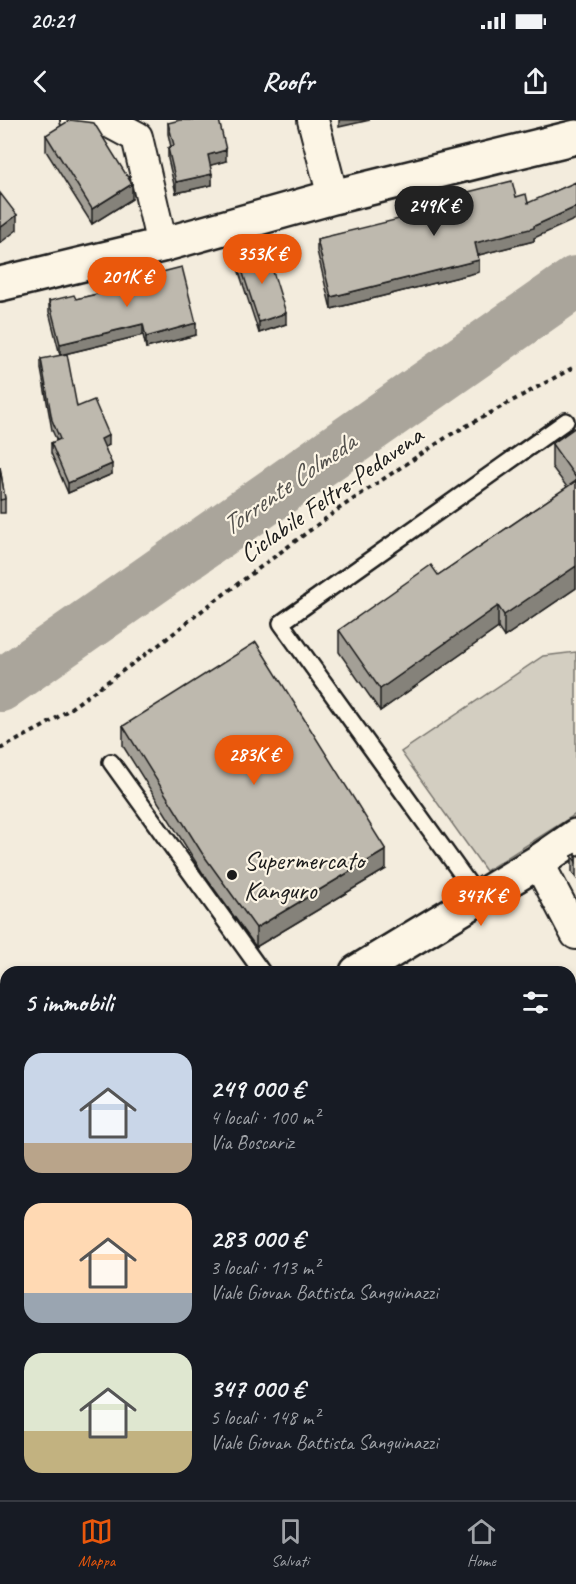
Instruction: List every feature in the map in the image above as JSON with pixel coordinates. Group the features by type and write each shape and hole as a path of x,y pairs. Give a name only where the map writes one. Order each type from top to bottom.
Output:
{"street":[{"path":"76,120 108,122 137,137 162,245"},
{"path":"313,120 333,197"},
{"path":"0,284 162,245 333,197 576,136"},
{"path":"367,966 538,862 576,836"},
{"path":"538,862 576,934"}],"lane":[{"path":"479,898 281,622 566,421"},
{"path":"111,762 258,966"}],"path":[{"name":"Ciclabile Feltre-Pedavena","path":"0,749 44,726 73,706 160,644 340,508 397,470 450,435 576,366"}],"shaded area":[{"path":"576,652 576,814 486,871 401,752 543,656"}],"building":[{"path":"70,120 94,123 132,184 92,209 46,135"},
{"path":"180,120 219,120 226,150 208,155 212,174 176,182 168,148 174,145 168,123"},
{"path":"512,181 516,197 526,194 528,203 576,182 576,207 534,228 475,243 479,260 331,297 317,239 458,206 456,195"},
{"path":"0,193 17,215 0,228"},
{"path":"266,249 286,313 259,322 238,258"},
{"path":"182,267 196,323 146,337 143,324 60,344 49,301 74,295 76,299 133,286 131,280"},
{"path":"67,354 77,407 94,400 109,435 101,439 112,464 68,483 51,443 60,439 52,420 41,359"},
{"path":"576,427 576,478 552,444"},
{"path":"0,467 5,499 0,500"},
{"path":"576,481 576,566 504,615 498,606 380,689 339,630 431,565 438,575"},
{"path":"256,642 386,850 256,928 202,853 123,726"}],"waterway":[{"name":"Torrente Colmeda","path":"0,686 576,282"}],"place":[{"name":"Supermercato Kanguro","path":"232,875"}]}
